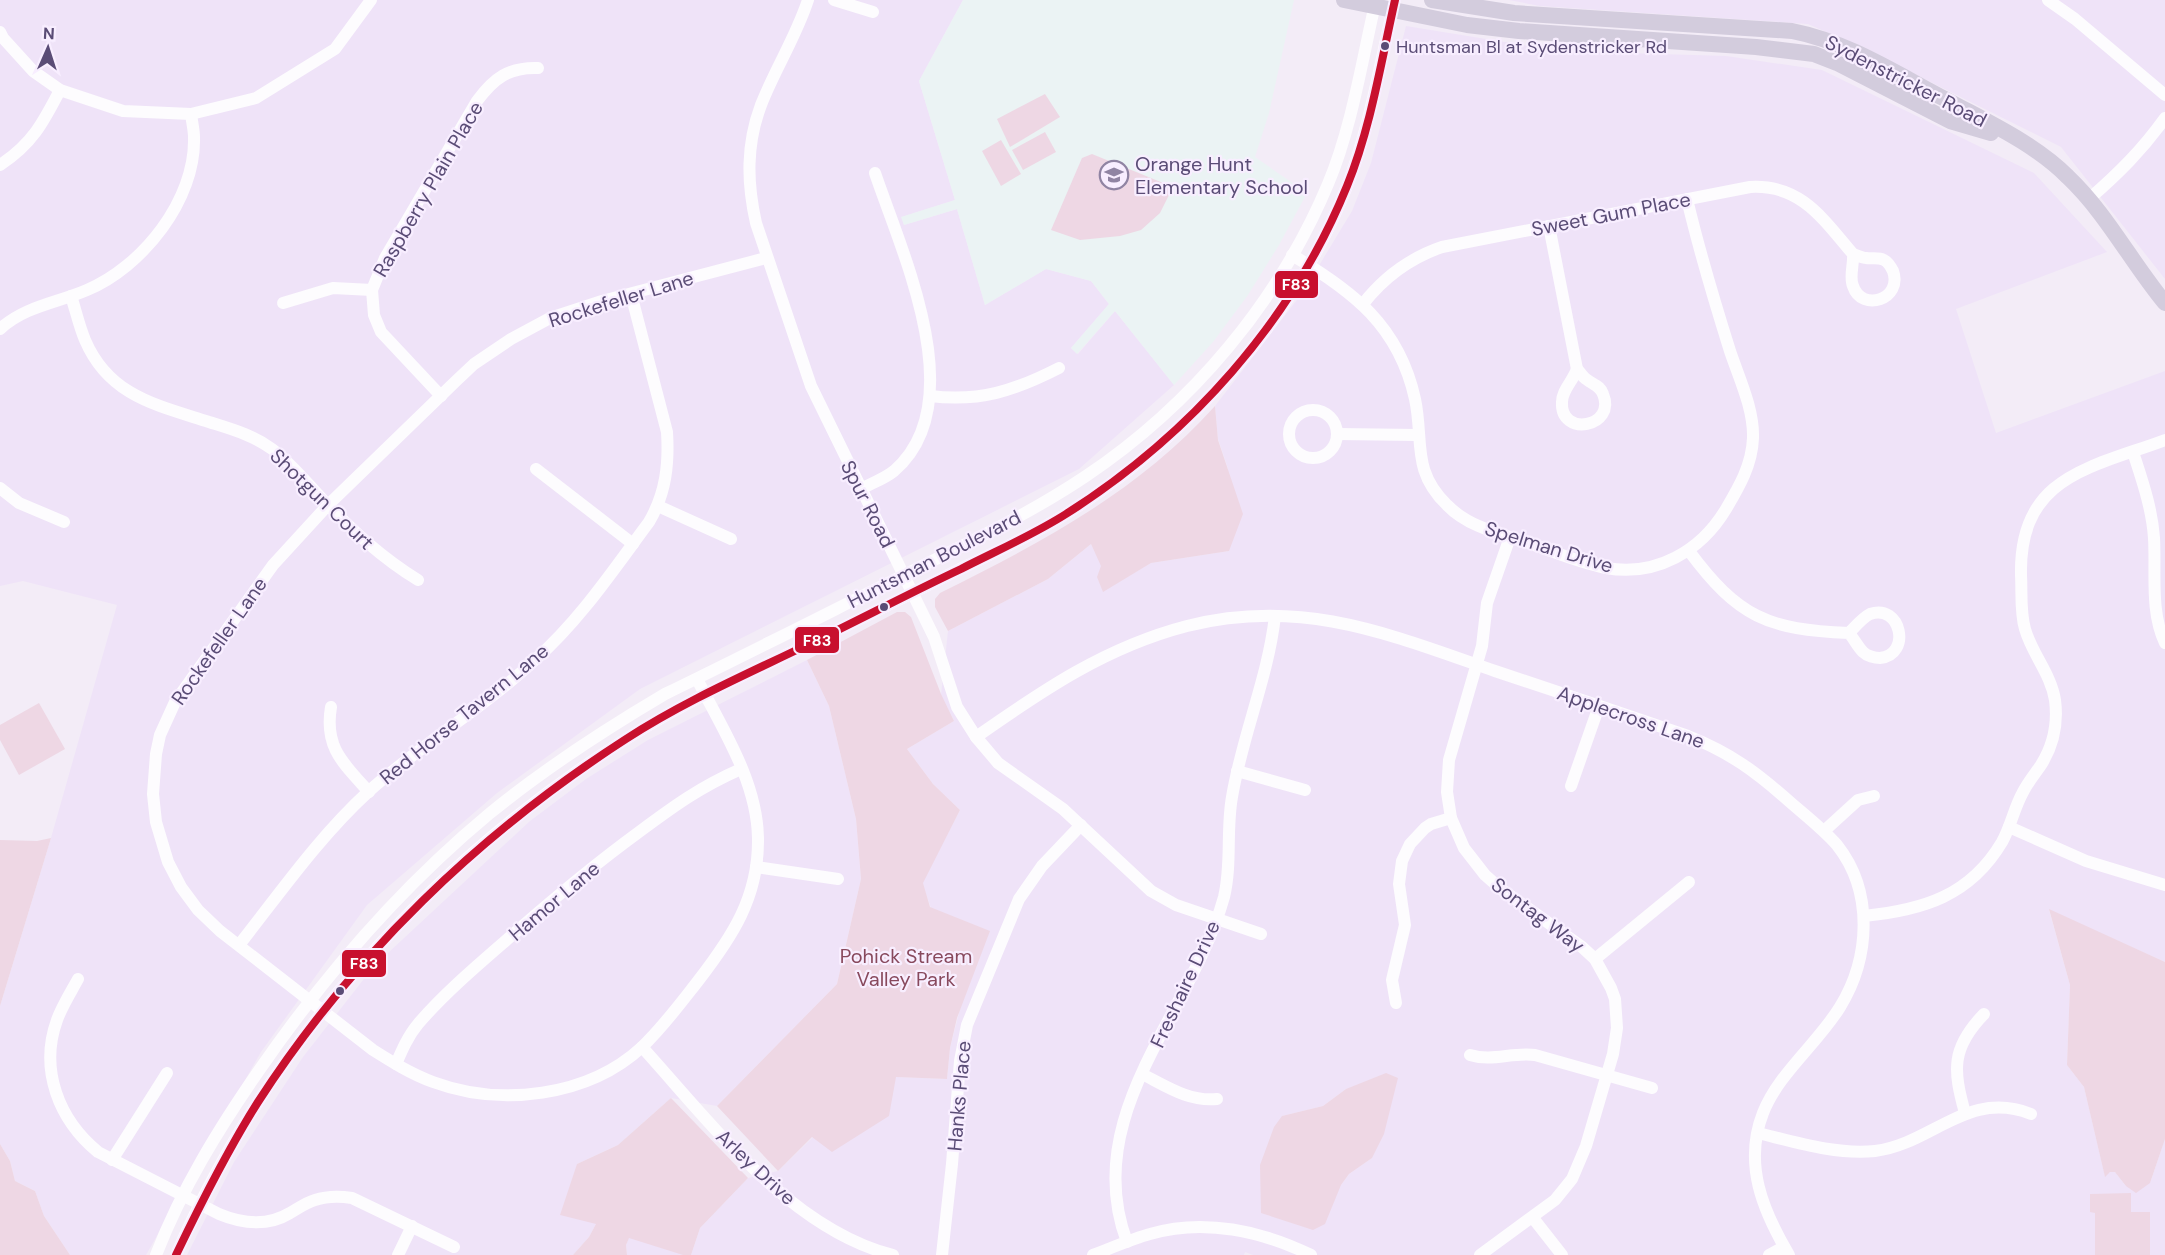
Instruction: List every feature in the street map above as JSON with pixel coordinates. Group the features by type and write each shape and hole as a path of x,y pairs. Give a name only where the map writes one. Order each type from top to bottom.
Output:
{"main road":[{"name":"Sydenstricker Road","path":"1344,0 1394,5 1467,25 1519,31 1756,47 1814,54 1837,63 1950,121 2018,141"},
{"name":"Sydenstricker Road","path":"1432,0 1514,13 1792,31 1820,37 1846,47 2042,154 2068,176 2089,199 2164,299"}],"street":[{"path":"0,32 33,71 60,90 123,111 191,114 256,98 335,49 371,0"},
{"name":"Spur Road","path":"808,0 793,39 762,103 751,142 750,195 766,258 811,386 934,637 957,707 976,737 998,763 1054,802 1150,891 1176,904 1261,934"},
{"path":"834,0 873,12"},
{"path":"2048,0 2076,19 2165,95"},
{"name":"Huntsman Boulevard","path":"156,1255 182,1196 204,1154 226,1118 310,1001 348,953 393,903 490,814 554,765 665,694 1040,505 1084,478 1135,441 1182,398 1228,347 1262,302 1292,255 1321,200 1346,128 1375,3"},
{"name":"Huntsman Boulevard","path":"176,1255 199,1204 241,1128 324,1012 361,965 406,916 501,828 564,780 625,739 705,694 1063,516 1131,468 1175,430 1222,382 1260,336 1308,264 1338,208 1354,167 1364,132 1394,5"},
{"name":"Raspberry Plain Place","path":"441,396 381,332 374,315 372,290 385,258 477,101 490,85 508,72 521,68 538,68"},
{"path":"0,165 32,138 60,90"},
{"path":"0,329 34,308 88,290 121,270 145,249 165,225 180,197 190,167 194,138 191,114"},
{"path":"2089,199 2125,168 2165,118"},
{"path":"861,489 894,471 909,454 921,435 930,396 930,361 923,317 875,172"},
{"name":"Sweet Gum Place","path":"1363,304 1400,268 1429,252 1460,243 1750,187 1767,187 1785,191 1801,199 1815,210 1853,254"},
{"name":"Spelman Drive","path":"1292,255 1344,288 1380,323 1403,361 1415,399 1419,453 1428,478 1435,492 1447,505 1469,521 1510,537 1592,564 1619,570 1640,569 1659,565 1689,551 1713,529 1748,467 1753,436 1747,404 1703,265 1687,199"},
{"path":"1549,226 1577,369 1585,379 1600,388 1605,402 1602,415 1586,425 1575,424 1568,420 1562,409 1563,394 1572,382 1577,369"},
{"name":"Rockefeller Lane","path":"697,679 730,744 749,789 755,810 758,836 756,867 749,897 732,935 674,1011 642,1047 633,1055 586,1080 555,1090 522,1095 487,1094 455,1089 416,1075 373,1050 220,931 198,910 181,887 168,862 159,836 153,808 156,754 166,719 186,684 273,565 328,505 474,364 530,328 575,309 766,258"},
{"path":"283,303 333,288 372,290"},
{"name":"Red Horse Tavern Lane","path":"238,945 309,855 369,792 537,659 577,615 633,544 658,506 667,472 667,432 630,294"},
{"name":"Shotgun Court","path":"71,296 91,352 104,371 120,387 150,404 238,431 259,440 285,460 374,549 418,580"},
{"path":"930,396 952,399 989,396 1020,387 1059,368"},
{"path":"1337,434 1418,435"},
{"path":"1864,916 1913,909 1949,894 1983,867 1994,854 2009,827 2022,792 2048,753 2054,735 2056,718 2051,684 2029,642 2023,620 2021,562 2025,531 2038,505 2058,484 2078,472 2165,441"},
{"path":"2133,452 2144,483 2150,512 2154,536 2156,605 2160,632 2165,643"},
{"path":"536,469 633,544"},
{"path":"0,488 29,508 64,522"},
{"path":"658,506 731,539"},
{"name":"Sontag Way","path":"1480,1255 1556,1200 1576,1172 1586,1146 1616,1043 1617,1012 1611,988 1595,958 1485,875 1464,848 1451,818 1447,792 1449,760 1477,664 1483,639 1487,603 1510,537"},
{"path":"1689,551 1719,589 1738,605 1760,617 1797,629 1849,633"},
{"name":"Applecross Lane","path":"976,737 1061,679 1091,662 1130,645 1164,633 1211,621 1275,616 1310,617 1353,625 1477,664 1688,736 1730,755 1761,776 1837,845 1851,868 1860,893 1864,916 1860,956 1844,1000 1822,1033 1773,1093 1763,1113 1758,1133 1754,1159 1757,1186 1764,1208 1786,1251"},
{"name":"Freshaire Drive","path":"1127,1242 1117,1209 1116,1158 1120,1132 1128,1104 1208,943 1217,919 1227,878 1231,806 1237,771 1272,644 1275,616"},
{"path":"1571,786 1599,706"},
{"path":"332,707 328,723 332,745 345,766 369,792"},
{"name":"Hamor Lane","path":"396,1064 407,1040 422,1020 487,957 558,895 615,849 688,796 741,769"},
{"path":"1237,771 1305,790"},
{"path":"1824,831 1858,800 1874,796"},
{"path":"1396,1003 1392,980 1405,925 1399,884 1402,861 1410,844 1425,828 1451,818"},
{"name":"Hanks Place","path":"942,1255 960,1061 967,1025 1019,899 1042,866 1081,825"},
{"path":"2009,827 2077,857 2165,885"},
{"path":"756,867 838,879"},
{"path":"1595,958 1689,882"},
{"path":"78,979 60,1014 54,1032 50,1054 52,1080 59,1104 73,1128 98,1152 228,1218 252,1224 276,1220 316,1199 338,1196 365,1203 454,1247"},
{"path":"1965,1113 1957,1082 1958,1057 1969,1029 1984,1014"},
{"name":"Arley Drive","path":"642,1047 703,1116 788,1198 834,1230 893,1255"},
{"path":"1470,1055 1488,1059 1534,1054 1652,1088"},
{"path":"112,1160 167,1073"},
{"path":"1142,1074 1191,1098 1216,1099"},
{"path":"1758,1133 1842,1150 1877,1151 1901,1145 1965,1113 2005,1107 2016,1108 2031,1114"},
{"path":"1533,1218 1562,1255"},
{"path":"398,1255 412,1226"},
{"path":"1093,1255 1150,1234 1174,1229 1212,1228 1266,1236 1311,1255"},
{"path":"1769,1255 1786,1251"}],"shaded area":[{"path":"0,0 963,0 919,81 955,200 902,217 904,225 957,209 985,305 1046,269 1091,281 1109,304 1071,348 1078,354 1115,311 1174,385 1079,469 640,689 497,793 367,905 261,1052 146,1255 70,1255 44,1216 35,1191 15,1181 10,1161 0,1144 0,1006 51,838 117,605 23,581 0,586"},
{"name":"Orange Hunt Elementary School","path":"963,0 1294,0 1269,113 1255,157 1307,193 1248,295 1213,342 1174,385 1115,311 1077,354 1071,348 1109,304 1091,281 1046,269 985,305 957,209 904,225 901,217 955,200 919,81"},
{"path":"1509,0 2165,0 2165,279 2061,147 1862,48 1808,24 1540,6"},
{"path":"1406,26 1560,51 1726,56 1822,70 2034,173 2107,252 1956,309 1996,433 2165,371 2165,962 2049,910 2070,985 2067,1065 2084,1087 2105,1176 2110,1172 2115,1172 2126,1186 2150,1183 2165,1139 2165,1255 1253,1255 1245,1252 1244,1255 691,1255 700,1228 748,1178 778,1171 813,1137 896,1077 947,1079 950,1048 963,997 922,883 960,810 933,784 907,749 954,721 941,695 948,631 1048,579 1091,544 1102,566 1103,591 1151,563 1229,551 1228,469 1218,439 1215,406 1303,292 1352,211 1371,163","holes":["1346,1089 1372,1158 1349,1174 1341,1185 1282,1116 1323,1106"]},
{"path":"807,660 829,706 856,819 861,879 837,984 717,1106 671,1098 618,1145 577,1164 596,1224 589,1237 573,1255 187,1255 234,1162 303,1057 374,966 530,821 586,779 648,740"},
{"path":"629,1237 685,1255 627,1255 626,1245"}],"green space":[{"path":"1045,94 1060,117 1010,147 997,119"},
{"path":"1045,132 1056,152 1023,170 1012,150"},
{"path":"1001,140 1021,174 1001,186 982,151"},
{"path":"1092,154 1173,187 1160,213 1141,230 1120,236 1080,240 1051,230 1082,158"},
{"path":"1215,406 1218,440 1243,514 1229,551 1151,563 1103,592 1097,577 1101,566 1091,544 1048,579 948,631 935,607 935,599 940,593 1015,555 1087,513 1154,464"},
{"name":"Pohick Stream Valley Park","path":"897,612 905,612 911,617 954,721 907,749 933,784 960,810 923,883 930,907 990,931 957,1018 950,1048 947,1079 896,1077 889,1116 832,1152 812,1137 778,1171 717,1106 837,984 861,879 856,819 829,706 807,660"},
{"path":"39,703 65,749 19,775 0,740 0,725"},
{"path":"51,838 0,1006 0,840 37,841"},
{"path":"2049,909 2165,962 2165,1139 2150,1183 2136,1193 2126,1186 2115,1172 2110,1172 2105,1177 2084,1087 2067,1065 2070,985"},
{"path":"1386,1073 1398,1078 1384,1134 1372,1158 1349,1174 1341,1185 1325,1224 1313,1230 1261,1213 1260,1165 1274,1127 1282,1116 1323,1106 1346,1089"},
{"path":"671,1098 748,1178 700,1228 691,1255 683,1255 629,1238 626,1245 627,1255 573,1255 589,1237 596,1224 560,1215 577,1164 618,1145"},
{"path":"0,1144 10,1161 15,1181 35,1191 44,1216 70,1255 0,1255"},
{"path":"2131,1193 2131,1212 2150,1212 2150,1255 2095,1255 2095,1213 2090,1212 2090,1194"}],"transit line":[{"name":"F83","path":"176,1255 215,1177 247,1121 295,1048 335,996 378,947 470,856 572,776 626,739 670,713 1053,522 1111,483 1154,449 1194,412 1232,372 1266,329 1297,284 1324,236 1347,186 1363,141 1395,0"}],"place":[{"name":"Huntsman Bl at Sydenstricker Rd","path":"1385,46"},
{"name":"Orange Hunt Elementary School","path":"1114,175"}]}
